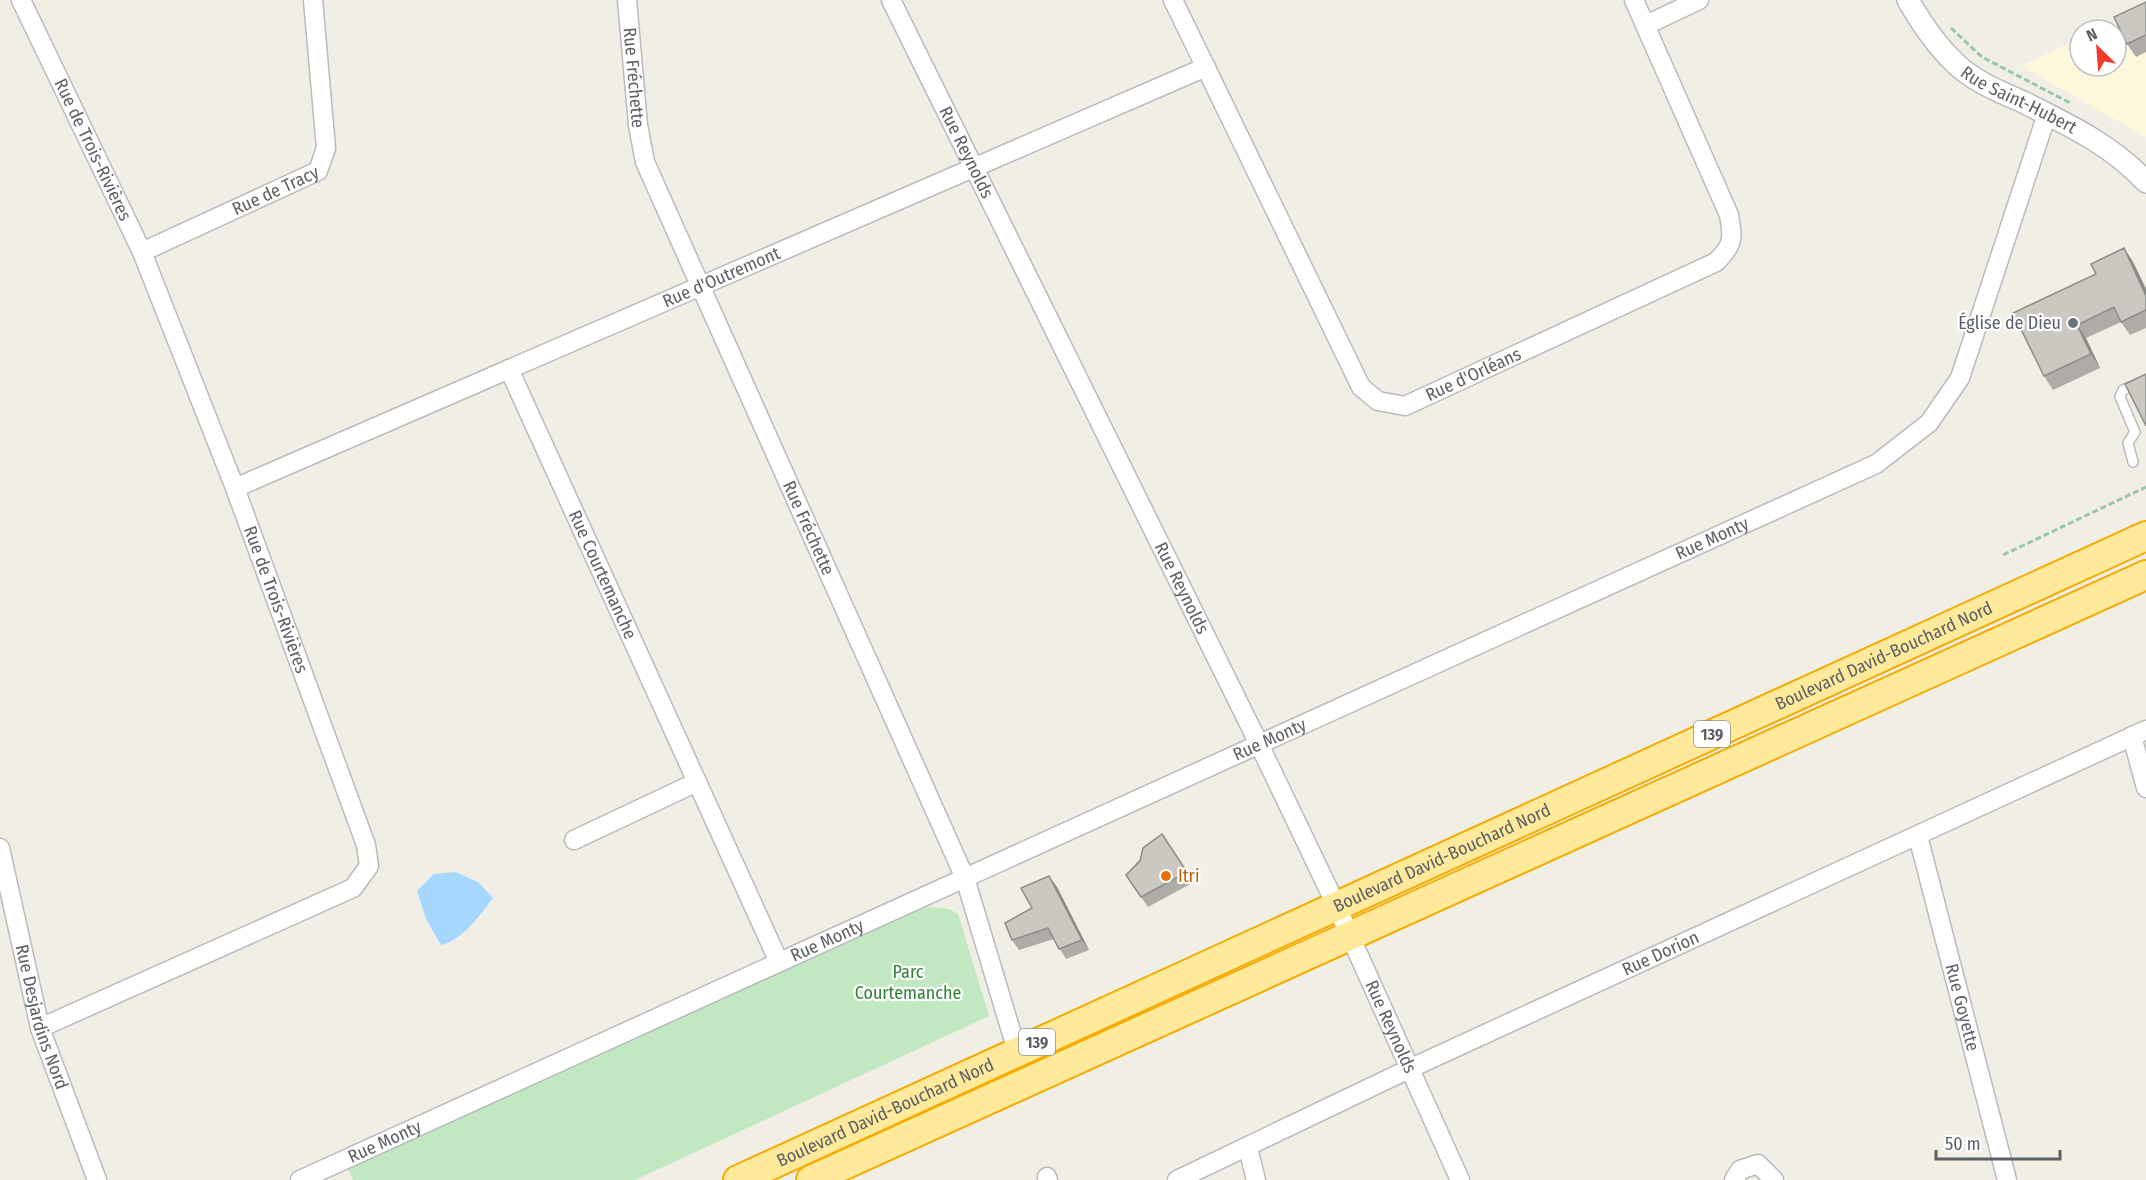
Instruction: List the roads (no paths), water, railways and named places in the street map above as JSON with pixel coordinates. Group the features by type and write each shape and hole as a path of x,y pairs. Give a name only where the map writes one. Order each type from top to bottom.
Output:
{"highway":[{"name":"Boulevard David-Bouchard Nord","path":"738,1180 2146,536"},
{"name":"Boulevard David-Bouchard Nord","path":"811,1180 2146,575"}],"street":[{"name":"Rue de Trois-Rivières","path":"21,0 142,252 235,488 366,845 369,866 353,888 40,1028"},
{"name":"Rue de Tracy","path":"142,252 318,171 326,148 313,0"},
{"name":"Rue Fréchette","path":"627,0 638,125 645,162 657,195 702,285 965,878 1017,1051"},
{"name":"Rue Reynolds","path":"891,0 1259,744 1337,907 1460,1180"},
{"name":"Rue d'Orléans","path":"1173,0 1361,387 1378,401 1405,406 1716,262 1730,248 1732,234 1729,215 1634,0"},
{"path":"1646,25 1699,0"},
{"name":"Rue Saint-Hubert","path":"1908,0 1916,14 1955,63 1989,87 2047,114 2106,146 2130,164 2146,182"},
{"name":"Rue d'Outremont","path":"235,488 1206,67"},
{"name":"Rue Monty","path":"300,1180 1876,464 1929,423 1960,378 2047,114"},
{"name":"Rue Courtemanche","path":"509,369 779,963"},
{"path":"2139,733 2146,788"},
{"name":"Rue Dorion","path":"1177,1180 1409,1069 2139,733"},
{"path":"574,840 697,782"},
{"name":"Rue Goyette","path":"1918,836 2007,1180"},
{"name":"Rue Desjardins Nord","path":"0,848 40,1028 97,1180"},
{"path":"1248,1148 1256,1180"},
{"path":"1734,1180 1740,1170 1758,1164 1774,1180"}],"lane":[{"path":"2133,462 2128,442 2135,432 2120,397 2122,390 2146,380"}],"water":[{"path":"455,872 478,882 493,898 464,932 441,945 426,919 417,891 434,874"}],"place":[{"name":"Église de Dieu","path":"2073,323"},
{"name":"Itri","path":"1166,876"}],"park label":[{"name":"Parc Courtemanche","path":"908,982"}]}
